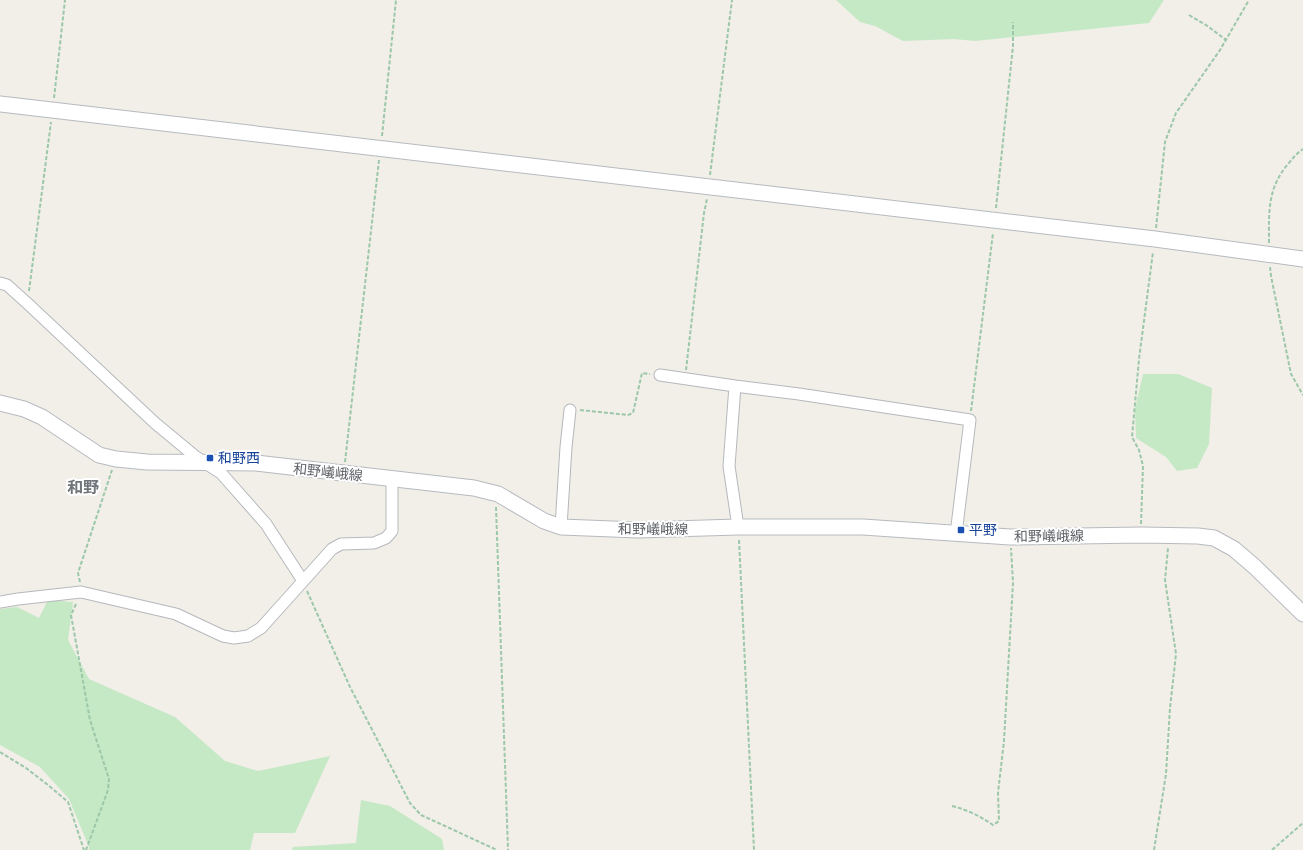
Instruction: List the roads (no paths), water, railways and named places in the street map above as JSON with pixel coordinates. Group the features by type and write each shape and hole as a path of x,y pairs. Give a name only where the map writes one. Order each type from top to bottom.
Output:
{"main road":[{"path":"0,104 1155,239 1303,259"},
{"name":"和野嶬峨線","path":"0,403 24,409 42,416 99,455 116,460 146,462 256,463 474,488 498,494 544,521 561,528 638,530 738,527 863,527 1010,537 1170,535 1214,538 1234,549 1265,576 1303,614"}],"street":[{"path":"0,283 6,285 27,303 155,424 196,457 208,463 221,473 266,524 303,581"},
{"path":"660,375 970,420 956,534"},
{"path":"735,386 729,466 738,527"},
{"path":"561,528 570,410"},
{"path":"0,602 81,592 176,614 223,636 234,638 248,636 260,628 332,549 341,544 374,543 386,538 392,531 392,479"}],"place":[{"name":"和野西","path":"210,458"},
{"name":"平野","path":"961,530"}],"district":[{"name":"和野","path":"83,487"}]}
